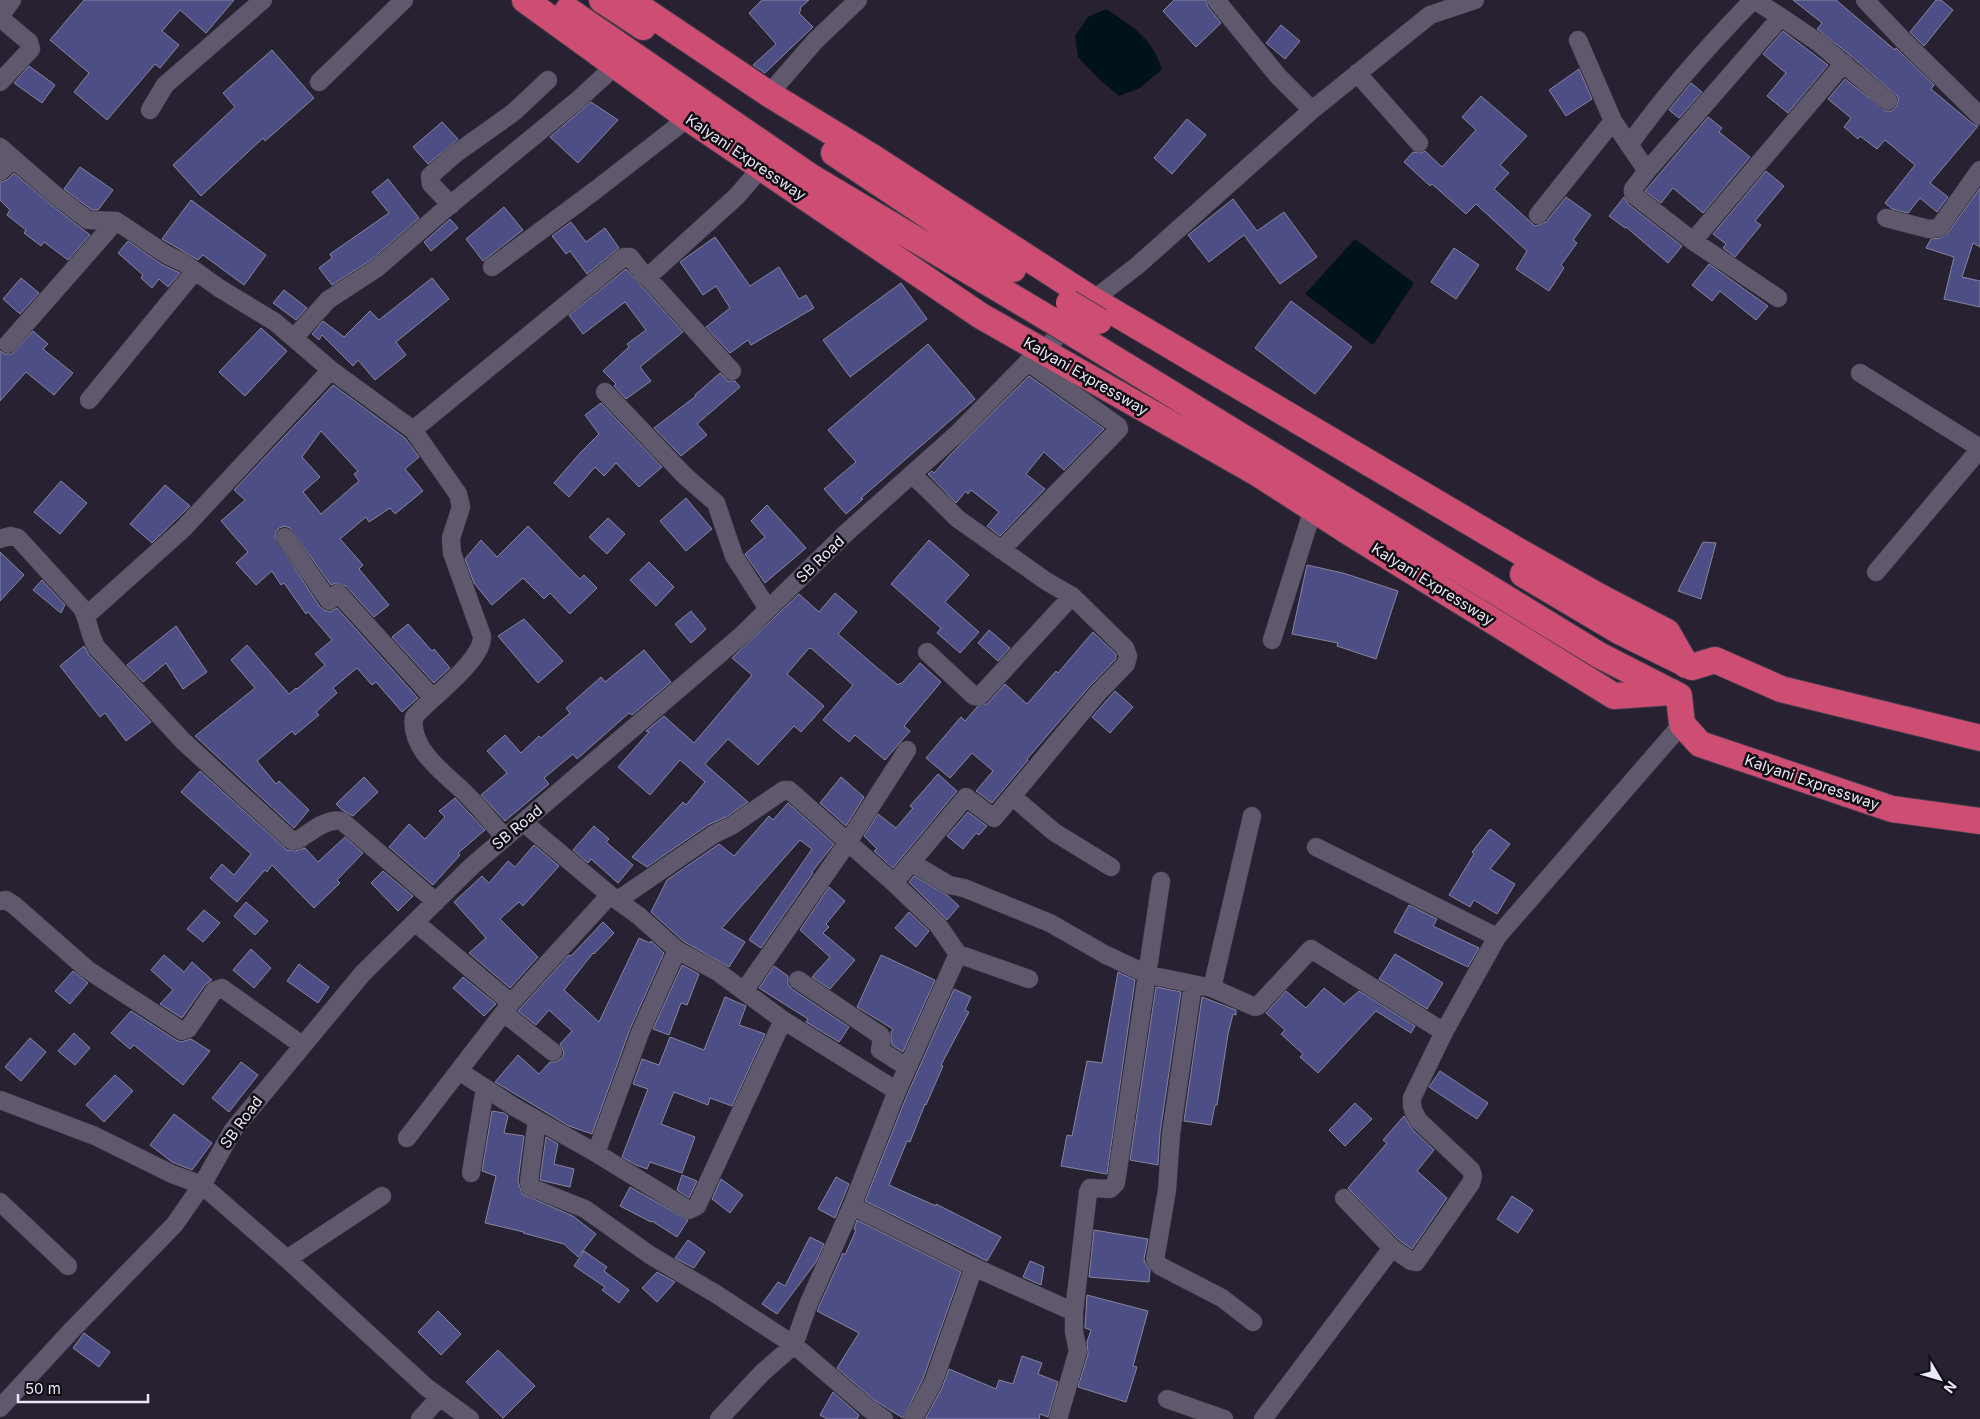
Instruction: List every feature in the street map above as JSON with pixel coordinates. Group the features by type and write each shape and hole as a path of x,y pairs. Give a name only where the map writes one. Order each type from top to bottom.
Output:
{"highway":[{"name":"Kalyani Expressway","path":"525,0 688,118 981,316 1035,356 1257,473 1614,696 1675,694"},
{"path":"554,0 811,177 1079,317 1619,631 1689,666 1715,660 1781,689 1980,738"},
{"path":"602,0 966,240 1079,317 1599,655 1675,694 1682,724"},
{"path":"629,0 769,94 869,155 1079,317"},
{"name":"Kalyani Expressway","path":"1682,724 1700,744 1892,808 1980,821"}],"street":[{"path":"0,82 30,49 29,42 5,22 2,17 12,0"},
{"path":"150,110 165,85 263,0"},
{"path":"319,82 404,0"},
{"path":"769,94 815,41 858,0"},
{"path":"1216,0 1278,76 1312,110"},
{"name":"SB Road","path":"0,1408 71,1331 175,1224 202,1185 233,1130 363,974 473,865 742,635 845,534 958,433 1035,356 1312,110 1430,14 1475,0"},
{"path":"1628,145 1656,106 1702,52 1754,0 1781,16 1844,63 1888,101"},
{"path":"1866,0 1903,40 1980,116"},
{"path":"1778,298 1693,241 1632,193 1647,171 1781,16"},
{"path":"1578,40 1613,121 1647,171"},
{"path":"1693,241 1844,63"},
{"path":"294,338 328,300 377,268 578,100 615,66"},
{"path":"1358,73 1419,143"},
{"path":"451,205 431,184 430,176 455,154 514,112 548,80"},
{"path":"492,267 688,118"},
{"path":"1538,215 1613,121"},
{"path":"0,147 55,195 88,220 116,221 275,322 331,370 413,430 458,494 461,507 450,546 482,636 482,642 477,654 414,717 412,726 421,747 442,774 459,787 505,838"},
{"path":"0,172 14,159"},
{"path":"647,276 737,196 762,167"},
{"path":"1886,218 1929,229 1939,228 1980,170"},
{"path":"8,344 116,221"},
{"path":"413,430 624,257 630,257 732,371"},
{"path":"89,400 195,270"},
{"path":"1001,550 1119,429 1118,426 1035,356"},
{"path":"86,616 183,529 331,370"},
{"path":"1860,374 1980,449 1876,572"},
{"path":"605,392 686,477 716,503 734,556 768,610"},
{"path":"894,883 966,797 992,819 1097,694 1126,664 1128,656 1125,648 1072,596 1046,581 958,519 912,474"},
{"path":"1272,640 1313,509"},
{"path":"0,539 10,536 18,538 82,608 86,616 92,641 97,648 183,741 290,839 293,841 298,840 329,822 335,820 342,821 436,902"},
{"path":"285,537 329,601 338,593 433,698"},
{"path":"927,652 974,696 979,697 1072,596"},
{"path":"1344,1198 1392,1248 1411,1261 1416,1262 1449,1216 1473,1176 1471,1170 1419,1121 1411,1105 1412,1098 1444,1032 1497,937 1682,724"},
{"path":"744,991 848,842 907,750"},
{"path":"407,1138 507,1008 614,898 714,834 731,826 784,790 793,792 894,883 938,925 958,954 1029,979"},
{"path":"1012,796 1054,832 1111,867"},
{"path":"1212,988 1252,816"},
{"path":"523,822 677,950 712,968 783,1020 897,1091"},
{"path":"1316,847 1497,937"},
{"path":"912,863 949,885 964,888 1050,923 1106,955 1148,975 1212,988 1234,996 1252,1006 1258,1006 1311,949 1444,1032"},
{"path":"1058,1419 1078,1351 1074,1332 1074,1312 1088,1189 1110,1189 1116,1183 1161,881"},
{"path":"0,901 6,900 14,905 88,970 182,1031 188,1030 214,990 222,988 302,1045"},
{"path":"415,922 553,1052"},
{"path":"596,1153 640,1033 677,950"},
{"path":"719,1419 763,1372 794,1345 808,1305 852,1206 897,1091 958,954"},
{"path":"798,980 880,1035 882,1038 880,1050 908,1067"},
{"path":"1193,984 1171,1134 1167,1190 1155,1260 1160,1266 1222,1298 1253,1322"},
{"path":"459,1071 537,1120 596,1153 689,1210 697,1206 783,1020"},
{"path":"471,1173 485,1088"},
{"path":"0,1100 95,1136 172,1174 202,1185 287,1259 426,1387 470,1419"},
{"path":"537,1120 530,1186 586,1209 650,1255 716,1294 794,1345 865,1413 884,1419"},
{"path":"287,1259 382,1196"},
{"path":"0,1202 68,1266"},
{"path":"852,1206 974,1267 1074,1312"},
{"path":"1263,1419 1392,1248"},
{"path":"913,1419 933,1382 974,1267"},
{"path":"420,1419 440,1397"},
{"path":"1167,1399 1224,1419"}],"shaded area":[{"path":"1106,9 1133,27 1147,41 1158,58 1162,69 1140,88 1119,96 1100,80 1078,57 1075,36 1088,17"},
{"path":"1355,239 1414,283 1373,345 1305,294"}],"building":[{"path":"84,0 234,0 206,33 180,10 162,31 179,45 160,68 155,64 107,120 74,92 89,73 50,40"},
{"path":"762,0 809,0 800,8 799,13 813,27 765,73 753,65 776,44 749,13"},
{"path":"1174,0 1206,0 1208,7 1221,23 1196,47 1163,11"},
{"path":"1793,0 1836,0 1895,50 1896,48 1934,85 1931,89 1973,124 1978,126 1930,183 1948,197 1937,212 1920,198 1908,213 1892,209 1885,203 1915,165 1885,140 1877,149 1860,136 1858,139 1844,127 1851,118 1828,99 1845,79 1886,111 1892,111 1896,107 1898,97 1817,29 1822,23"},
{"path":"1936,0 1941,0 1953,10 1924,46 1910,32"},
{"path":"1281,25 1300,41 1285,59 1266,43"},
{"path":"1783,31 1828,65 1788,113 1767,96 1786,73 1763,54"},
{"path":"272,50 314,98 265,141 263,138 201,196 173,165 235,107 223,93"},
{"path":"29,66 55,85 42,103 14,83"},
{"path":"1579,69 1592,99 1566,116 1549,90"},
{"path":"1691,83 1702,92 1679,118 1669,110"},
{"path":"1481,96 1527,136 1500,165 1509,173 1494,189 1535,226 1546,222 1566,197 1591,215 1573,240 1577,243 1561,265 1564,268 1549,291 1516,269 1527,251 1476,204 1466,214 1432,184 1430,186 1404,162 1413,152 1421,153 1425,151 1442,167 1476,130 1462,117"},
{"path":"591,102 618,120 578,163 550,137"},
{"path":"1708,117 1722,128 1719,132 1750,157 1703,213 1673,188 1661,203 1645,191"},
{"path":"1187,119 1206,135 1172,174 1154,158"},
{"path":"442,122 458,139 428,164 413,147"},
{"path":"80,167 113,190 98,210 92,210 64,189"},
{"path":"1766,171 1784,186 1755,221 1761,225 1735,257 1723,248 1726,244 1713,234"},
{"path":"14,173 90,235 68,260 44,242 41,246 24,233 26,230 7,215 10,210 0,200 0,182 7,180"},
{"path":"388,179 419,218 371,260 332,285 319,268 332,258 330,254 389,213 372,192"},
{"path":"1980,188 1980,247 1973,243 1962,277 1980,281 1980,307 1944,299 1954,257 1926,248 1931,239 1940,238 1947,234"},
{"path":"1624,197 1628,204 1682,246 1668,263 1626,227 1609,216"},
{"path":"1233,199 1257,231 1284,212 1317,257 1280,284 1244,235 1209,262 1188,235"},
{"path":"191,200 266,255 244,285 203,255 198,260 162,239"},
{"path":"504,207 523,230 483,261 466,239"},
{"path":"450,219 458,228 431,251 424,242"},
{"path":"571,222 586,242 605,228 619,248 587,274 570,251 566,254 552,236"},
{"path":"715,237 750,286 779,267 799,299 806,295 814,308 751,345 748,340 730,353 706,327 730,308 716,286 703,295 680,262"},
{"path":"128,241 161,264 180,273 168,287 159,279 152,288 141,278 143,275 118,253"},
{"path":"1454,248 1479,265 1456,299 1431,282"},
{"path":"1709,264 1768,306 1756,320 1720,291 1712,301 1692,285"},
{"path":"626,269 683,332 640,367 651,381 626,399 614,386 616,384 603,371 629,347 627,344 646,330 625,302 583,334 569,315"},
{"path":"21,278 39,293 20,314 3,299"},
{"path":"432,278 449,299 396,342 406,355 375,380 358,360 353,366 322,335 319,340 312,334 323,321 344,337 370,311 379,320"},
{"path":"901,283 927,319 850,377 823,340"},
{"path":"284,290 307,308 296,320 273,303"},
{"path":"1291,301 1352,347 1315,394 1255,348"},
{"path":"261,328 287,351 245,396 219,372"},
{"path":"33,331 48,344 43,349 73,373 54,395 26,372 0,401 0,351 5,354 12,354"},
{"path":"928,344 975,399 861,498 863,499 846,514 824,489 856,462 828,430"},
{"path":"720,373 728,381 735,381 740,387 697,424 707,435 681,456 654,428 696,396"},
{"path":"1029,376 1104,429 1064,470 1044,452 1026,474 1045,489 1000,536 987,526 999,512 971,490 968,494 966,491 956,503 928,474 932,471 934,473"},
{"path":"333,385 405,438 419,457 405,469 423,491 395,514 390,508 369,522 366,517 340,539 363,565 359,569 389,605 374,617 346,586 336,583 331,585 290,528 285,526 279,528 276,532 275,538 320,607 330,612 337,608 418,698 402,712 376,682 372,685 357,668 333,688 337,693 316,712 319,715 295,735 292,731 257,761 276,784 279,781 309,810 294,828 195,736 255,688 231,660 247,645 289,694 325,665 315,654 332,640 308,612 306,614 284,583 281,585 272,571 256,585 236,563 248,552 221,521 245,500 234,490","holes":["321,431 358,471 354,474 359,481 321,514 303,492 320,477 302,457"]},
{"path":"601,403 662,467 639,487 616,463 604,476 595,467 569,497 554,483 599,434 585,415"},
{"path":"61,481 87,503 60,534 34,512"},
{"path":"165,485 190,506 152,543 130,524"},
{"path":"686,498 712,529 686,551 660,521"},
{"path":"767,505 806,548 765,583 745,554 765,537 751,521"},
{"path":"608,518 625,534 607,554 589,537"},
{"path":"528,526 580,579 584,575 597,588 570,614 550,593 544,599 523,578 492,605 474,583 465,559 481,540 497,557"},
{"path":"929,540 969,575 945,602 979,632 960,653 937,633 941,628 891,584"},
{"path":"1703,542 1716,543 1701,599 1678,591"},
{"path":"0,552 24,575 0,601"},
{"path":"649,562 674,587 656,606 630,580"},
{"path":"1307,565 1343,573 1398,591 1376,659 1337,646 1338,643 1292,634"},
{"path":"42,580 65,605 61,613 33,590"},
{"path":"835,593 857,612 838,634 875,666 898,685 920,663 941,682 904,726 910,731 885,760 855,735 849,742 823,720 853,685 809,648 787,674 824,706 812,720 801,732 794,726 758,765 728,739 705,764 748,802 726,817 708,825 647,867 632,857 683,802 686,805 705,782 680,760 650,795 618,767 649,732 646,731 664,716 694,743 752,675 732,658 799,594 819,612"},
{"path":"691,611 706,629 691,643 675,624"},
{"path":"524,619 563,661 538,683 498,636"},
{"path":"408,624 432,651 434,649 450,668 434,683 392,637"},
{"path":"176,626 207,672 183,689 166,663 143,682 127,665"},
{"path":"989,630 1010,648 998,661 978,643"},
{"path":"1093,632 1116,654 1116,659 1089,687 1027,759 992,803 976,791 993,771 972,753 950,778 926,758 961,717 965,721 977,707 987,704 1005,684 1027,704 1056,671 1058,673"},
{"path":"84,646 89,655 151,722 126,741 105,713 100,717 60,666"},
{"path":"644,650 671,682 632,715 629,713 577,759 573,754 544,778 549,784 505,821 481,795 507,773 487,751 505,735 521,753 539,736 541,738 570,713 566,708 601,677 605,682"},
{"path":"1115,691 1133,707 1110,733 1092,717"},
{"path":"200,771 287,850 295,851 305,848 318,862 345,837 363,853 337,880 340,883 314,908 272,865 267,872 265,870 237,902 210,878 222,864 234,875 251,854 181,792"},
{"path":"938,774 957,791 893,868 874,851 877,849 864,836 878,814 896,828 913,808 910,806"},
{"path":"364,777 378,792 353,816 336,804"},
{"path":"841,777 864,797 846,826 820,803"},
{"path":"455,798 485,830 458,853 460,855 433,885 389,847 409,824 425,839 445,817 439,811"},
{"path":"788,803 834,844 812,872 761,948 749,940 812,849 800,840 722,928 745,942 729,967 683,941 651,912 667,880 719,844 734,856 769,816 773,820"},
{"path":"968,812 987,826 979,835 976,833 963,849 947,836"},
{"path":"594,826 609,839 606,842 633,865 618,883 591,859 588,863 573,850"},
{"path":"1490,829 1510,844 1490,869 1515,884 1497,914 1474,900 1470,907 1449,895 1474,854 1472,852"},
{"path":"534,845 559,866 523,906 519,902 500,919 538,957 510,988 469,953 486,938 454,902 482,876 489,883 508,861 515,867"},
{"path":"383,871 413,896 398,911 371,883"},
{"path":"914,876 947,895 959,906 947,920 909,882"},
{"path":"829,887 845,901 826,924 829,927 823,933 855,960 830,989 812,977 830,957 800,930"},
{"path":"246,902 268,921 255,935 234,916"},
{"path":"1409,905 1437,919 1433,926 1479,948 1468,967 1394,932"},
{"path":"204,910 220,923 203,942 187,929"},
{"path":"909,912 929,931 916,947 895,928"},
{"path":"603,922 614,933 593,953 564,990 599,1022 639,938 650,943 651,941 664,953 630,1029 592,1134 569,1126 495,1082 518,1055 539,1074 550,1062 556,1062 562,1058 564,1053 560,1044 572,1031 549,1010 536,1025 518,1011 569,955 571,956"},
{"path":"251,949 271,968 254,988 233,970"},
{"path":"1395,954 1443,983 1427,1009 1379,979"},
{"path":"164,955 184,972 192,962 212,980 205,985 182,1018 160,1004 173,990 151,970"},
{"path":"881,955 935,980 903,1052 892,1045 891,1032 893,1029 857,1007"},
{"path":"299,964 329,987 318,1003 287,981"},
{"path":"682,965 699,974 687,1005 681,1003 669,1035 653,1029"},
{"path":"774,966 788,976 788,984 792,989 849,1027 839,1042 806,1022 808,1019 759,988"},
{"path":"73,971 88,983 70,1004 55,991"},
{"path":"1118,972 1135,980 1107,1174 1061,1166 1067,1135 1072,1136 1087,1061 1102,1063"},
{"path":"463,977 496,1004 484,1016 453,988"},
{"path":"1156,987 1181,992 1160,1133 1158,1165 1130,1160"},
{"path":"1324,988 1344,1004 1359,991 1415,1026 1411,1033 1376,1011 1318,1073 1300,1057 1303,1054 1281,1034 1285,1030 1266,1013 1286,991 1306,1008"},
{"path":"954,989 971,997 965,1010 969,1012 941,1065 943,1066 910,1142 907,1141 889,1185 936,1206 936,1204 1001,1237 987,1261 865,1201 907,1095"},
{"path":"725,997 746,1006 739,1025 765,1034 732,1106 710,1098 708,1105 674,1092 661,1124 695,1137 682,1173 650,1162 647,1169 622,1157 648,1089 633,1084 642,1059 659,1065 670,1037 704,1050"},
{"path":"1202,997 1236,1010 1236,1015 1233,1014 1228,1034 1217,1105 1215,1105 1211,1125 1184,1121"},
{"path":"131,1011 176,1040 181,1042 191,1039 210,1051 183,1085 134,1045 130,1049 111,1033"},
{"path":"74,1033 90,1048 75,1065 58,1051"},
{"path":"30,1038 46,1052 21,1081 5,1067"},
{"path":"241,1062 258,1075 229,1112 212,1098"},
{"path":"1440,1071 1488,1103 1477,1119 1429,1087"},
{"path":"115,1075 133,1091 104,1122 86,1105"},
{"path":"1355,1103 1372,1119 1345,1146 1329,1130"},
{"path":"492,1111 504,1113 508,1116 504,1133 524,1136 518,1181 522,1194 573,1216 596,1234 578,1257 564,1244 485,1223 496,1176 482,1171"},
{"path":"174,1114 212,1143 192,1170 172,1162 150,1145"},
{"path":"1404,1116 1412,1129 1434,1150 1417,1171 1447,1198 1412,1249 1399,1240 1348,1188 1387,1143 1383,1140"},
{"path":"546,1137 558,1144 554,1164 574,1169 570,1187 540,1180"},
{"path":"682,1175 697,1181 689,1198 677,1190"},
{"path":"836,1177 849,1184 835,1218 818,1209"},
{"path":"721,1179 743,1195 730,1213 712,1199"},
{"path":"630,1187 688,1220 677,1237 652,1221 620,1206"},
{"path":"1512,1196 1533,1210 1518,1233 1497,1219"},
{"path":"857,1220 961,1272 923,1379 903,1418 874,1400 837,1368 859,1333 817,1311 843,1253 845,1255 856,1230 854,1229"},
{"path":"1094,1230 1148,1239 1144,1259 1150,1270 1149,1282 1089,1277"},
{"path":"810,1237 824,1244 816,1262 777,1314 762,1304 778,1282 785,1286"},
{"path":"688,1240 705,1252 694,1268 675,1258"},
{"path":"584,1251 607,1267 604,1271 629,1290 619,1303 602,1290 605,1287 574,1266"},
{"path":"1030,1261 1044,1267 1041,1285 1023,1277"},
{"path":"657,1272 675,1282 657,1302 642,1288"},
{"path":"1087,1295 1148,1311 1133,1366 1137,1367 1126,1402 1078,1387 1088,1354 1087,1342 1091,1330 1085,1328"},
{"path":"438,1311 461,1334 441,1355 418,1332"},
{"path":"84,1333 110,1352 99,1367 73,1348"},
{"path":"498,1350 535,1386 503,1418 466,1382"},
{"path":"1022,1356 1042,1363 1038,1374 1058,1382 1048,1417 1040,1414 1039,1419 925,1419 942,1388 949,1369 996,1389 999,1380 1013,1384"},
{"path":"833,1392 859,1415 857,1419 827,1419 820,1415"}]}
